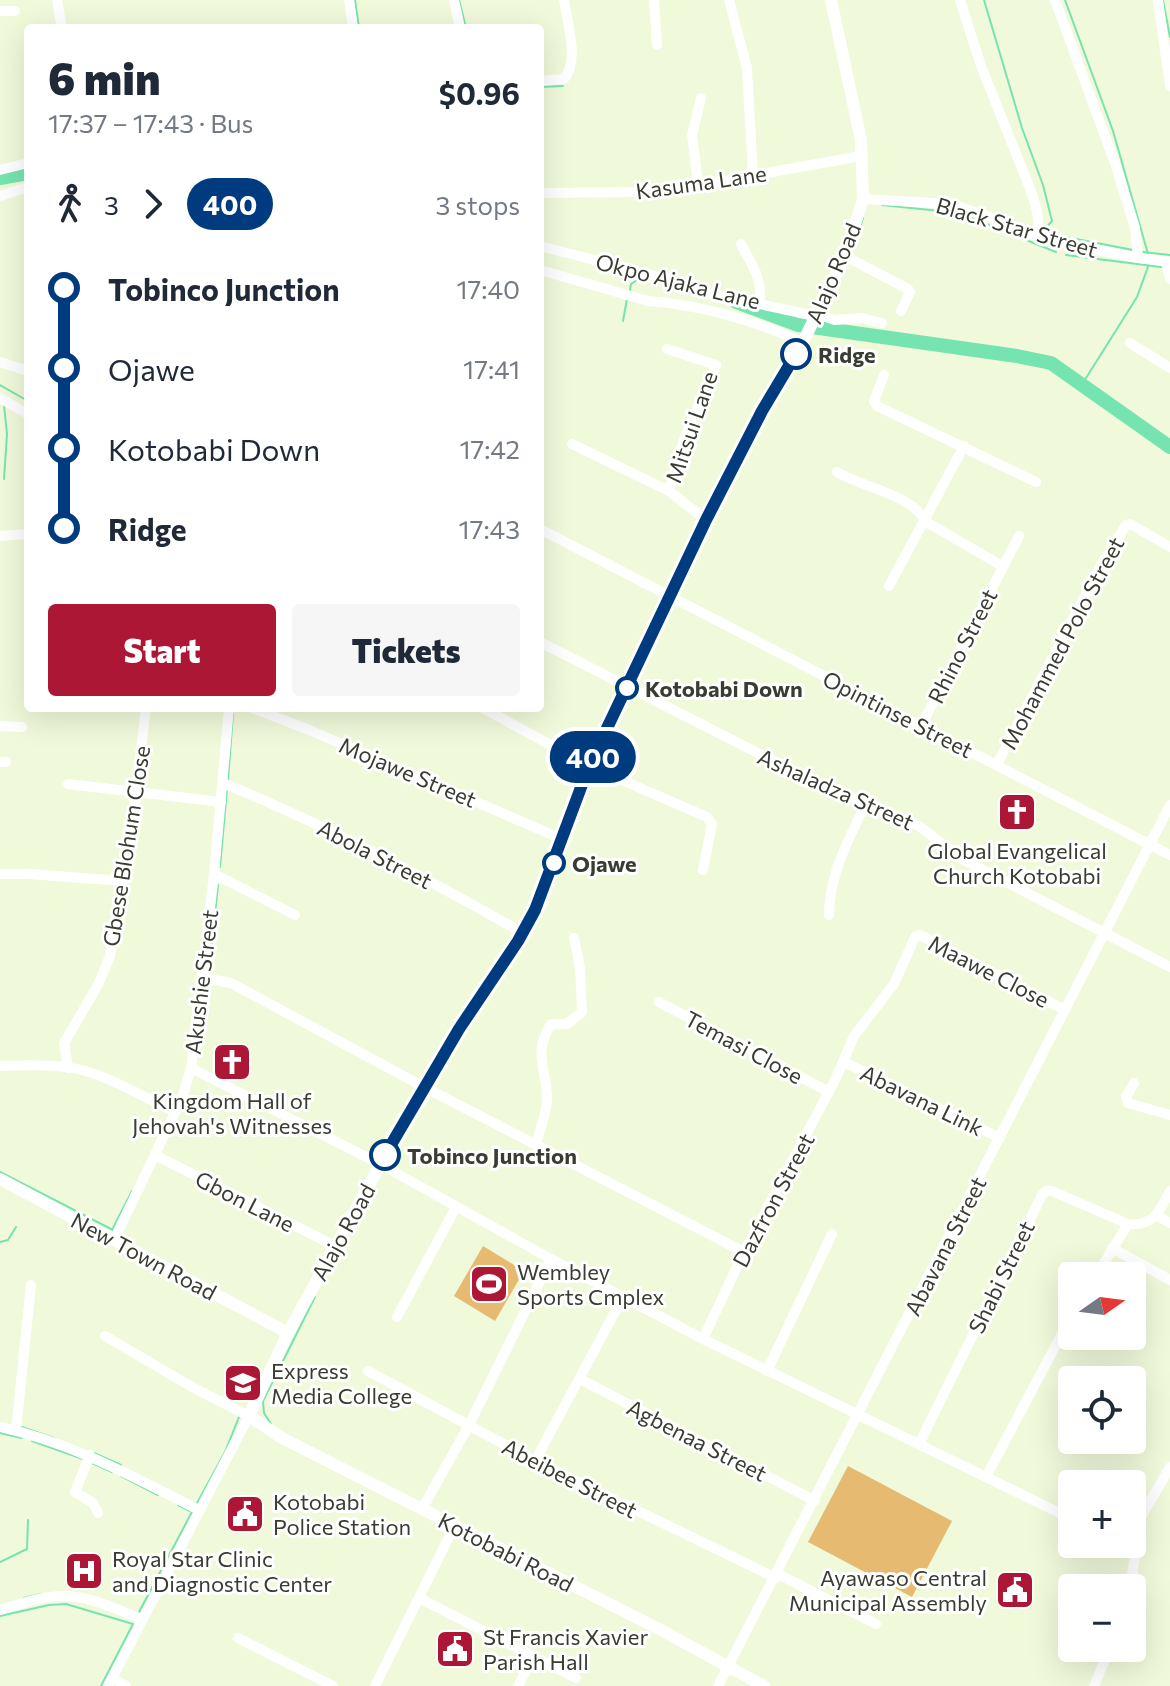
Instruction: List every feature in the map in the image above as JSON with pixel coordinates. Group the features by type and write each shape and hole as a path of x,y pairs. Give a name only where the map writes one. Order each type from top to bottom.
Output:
{"street":[{"path":"57,0 61,24"},
{"path":"349,0 352,24"},
{"path":"454,0 459,24"},
{"path":"544,81 564,79 570,72 571,55 564,0"},
{"path":"654,0 657,45"},
{"path":"729,0 747,68 753,176"},
{"name":"Alajo Road","path":"249,1416 288,1333 380,1164 424,1087 523,933 545,886 589,766 669,596 845,256 863,199 861,156 856,109 831,0"},
{"path":"960,0 981,66 1031,191 1040,238"},
{"path":"1055,0 1116,166 1135,228 1138,258"},
{"path":"1158,0 1170,86"},
{"path":"0,11 15,11"},
{"path":"698,184 692,135 701,98"},
{"name":"Kasuma Lane","path":"544,193 642,192 861,156"},
{"path":"0,170 24,164"},
{"path":"0,196 24,188"},
{"name":"Black Star Street","path":"863,199 950,204 1040,238 1168,262"},
{"path":"741,244 759,278 762,289 759,303"},
{"name":"Okpo Ajaka Lane","path":"544,247 713,294 839,321 862,318 882,323"},
{"path":"845,256 908,289 910,292 901,311"},
{"path":"1168,262 1170,279"},
{"path":"544,271 648,301 666,302 767,327 803,341"},
{"path":"1130,343 1170,368"},
{"name":"Mitsui Lane","path":"667,349 716,365 683,442 669,491"},
{"path":"0,362 24,370"},
{"path":"884,375 874,401 877,406 1036,482"},
{"path":"0,398 24,412"},
{"path":"572,444 669,491 706,520"},
{"path":"889,586 964,446"},
{"name":"Rhino Street","path":"837,472 857,484 911,503 924,519 1002,566"},
{"name":"Mohammed Polo Street","path":"997,764 1100,567 1126,525 1130,524 1170,547"},
{"name":"Opintinse Street","path":"544,531 1170,855"},
{"path":"0,536 24,534"},
{"name":"Rhino Street","path":"921,726 1019,536"},
{"name":"Ashaladza Street","path":"544,644 811,780 919,826 962,859 1170,967"},
{"name":"Gbese Blohum Close","path":"68,1068 64,1043 108,962 123,881 146,712"},
{"name":"Akushie Street","path":"114,1240 175,1112 191,1068 203,978 229,712"},
{"name":"Mojawe Street","path":"263,712 321,734 562,839"},
{"path":"490,712 589,766 707,817 712,824 703,870"},
{"path":"0,726 22,727"},
{"name":"Abola Street","path":"223,783 266,800 523,933"},
{"path":"68,784 221,802"},
{"path":"829,915 831,881 866,803"},
{"name":"Abavana Street","path":"718,1686 1170,805"},
{"path":"0,874 123,881"},
{"path":"214,874 295,915"},
{"name":"Maawe Close","path":"844,1062 854,1036 894,984 912,940 917,935 1065,1010"},
{"path":"536,1144 546,1109 546,1077 540,1064 540,1050 549,1028 554,1024 567,1024 582,1012 580,964 574,938"},
{"path":"203,978 231,983 424,1087 744,1252"},
{"name":"Temasi Close","path":"659,1002 829,1092"},
{"name":"Dazfron Street","path":"703,1339 744,1252 844,1062"},
{"name":"Abavana Link","path":"844,1062 1000,1138"},
{"path":"0,1066 68,1068 111,1080 175,1112"},
{"path":"191,1068 380,1164 703,1339 1058,1512"},
{"path":"1134,1083 1126,1097 1128,1103 1170,1115"},
{"name":"Gbon Lane","path":"155,1155 335,1246"},
{"name":"New Town Road","path":"0,1179 288,1333"},
{"name":"Shabi Street","path":"919,1444 1042,1195 1052,1191 1128,1224"},
{"path":"1104,1262 1128,1224 1144,1225 1157,1216 1170,1191"},
{"path":"397,1317 456,1207"},
{"path":"1157,1216 1170,1223"},
{"path":"767,1371 832,1234"},
{"path":"1112,1248 1170,1280"},
{"path":"422,1509 469,1425 551,1259"},
{"path":"16,1430 31,1285"},
{"path":"535,1461 623,1297"},
{"path":"105,1336 249,1416 110,1682 126,1686"},
{"path":"987,1475 1058,1341"},
{"name":"Abeibee Street","path":"368,1371 535,1461 876,1624"},
{"name":"Agbenaa Street","path":"580,1379 815,1501"},
{"name":"Kotobabi Road","path":"249,1416 282,1438 764,1686"},
{"path":"0,1427 90,1455 199,1510"},
{"path":"90,1455 75,1490 76,1494 93,1503 98,1513"},
{"path":"1146,1505 1170,1467"},
{"path":"375,1686 455,1525"},
{"path":"0,1610 64,1596 83,1598 142,1619"},
{"path":"419,1598 576,1678"},
{"path":"238,1638 333,1686"},
{"path":"518,1686 533,1657"},
{"path":"1094,1686 1104,1662"}],"shaded area":[{"name":"Wembley Sports Cmplex","path":"483,1246 524,1271 495,1321 454,1296"},
{"path":"848,1466 952,1521 912,1597 808,1542"}],"waterway":[{"path":"355,0 358,24"},
{"path":"459,0 465,24"},
{"path":"984,0 1022,128 1043,185 1052,221 1045,229"},
{"path":"1065,0 1113,131 1148,254"},
{"path":"1163,0 1170,37"},
{"path":"544,87 563,86"},
{"path":"0,178 24,174"},
{"path":"882,205 959,213 1056,252"},
{"path":"859,231 863,218"},
{"path":"1045,233 1133,250"},
{"path":"1143,252 1170,255"},
{"path":"1066,255 1161,267"},
{"path":"1081,386 1137,297 1149,264"},
{"path":"630,290 631,284 640,278"},
{"path":"623,321 627,299"},
{"path":"736,302 798,325 1051,363 1170,447"},
{"path":"0,385 24,399"},
{"path":"4,405 7,434 4,479"},
{"path":"228,780 233,714"},
{"path":"220,867 227,789"},
{"path":"209,972 218,885"},
{"path":"203,1011 207,986"},
{"path":"0,1172 113,1230"},
{"path":"113,1228 132,1191"},
{"path":"0,1242 8,1240 16,1227"},
{"path":"271,1424 264,1413 263,1401 315,1297"},
{"path":"196,1505 225,1452 239,1417"},
{"path":"22,1427 54,1438"},
{"path":"0,1433 22,1438"},
{"path":"32,1441 83,1459"},
{"path":"94,1453 121,1465"},
{"path":"92,1463 112,1472"},
{"path":"121,1476 158,1495"},
{"path":"178,1505 190,1511"},
{"path":"138,1614 193,1510"},
{"path":"0,1562 27,1549 28,1520"},
{"path":"24,1598 41,1594"},
{"path":"0,1616 66,1604 133,1624 101,1686"}],"bus line":[{"name":"400","path":"385,1155 459,1029 535,910 589,766 662,610 762,411 796,354"}],"place":[{"name":"Ridge","path":"796,354"},
{"name":"Kotobabi Down","path":"627,688"},
{"name":"Global Evangelical Church Kotobabi","path":"1017,812"},
{"name":"Ojawe","path":"554,863"},
{"name":"Kingdom Hall of Jehovah's Witnesses","path":"232,1062"},
{"name":"Tobinco Junction","path":"385,1155"},
{"name":"Wembley Sports Cmplex","path":"489,1284"},
{"name":"Express Media College","path":"243,1383"},
{"name":"Kotobabi Police Station","path":"245,1514"},
{"name":"Royal Star Clinic and Diagnostic Center","path":"84,1571"},
{"name":"Ayawaso Central Municipal Assembly","path":"1015,1590"},
{"name":"St Francis Xavier Parish Hall","path":"455,1649"}]}
